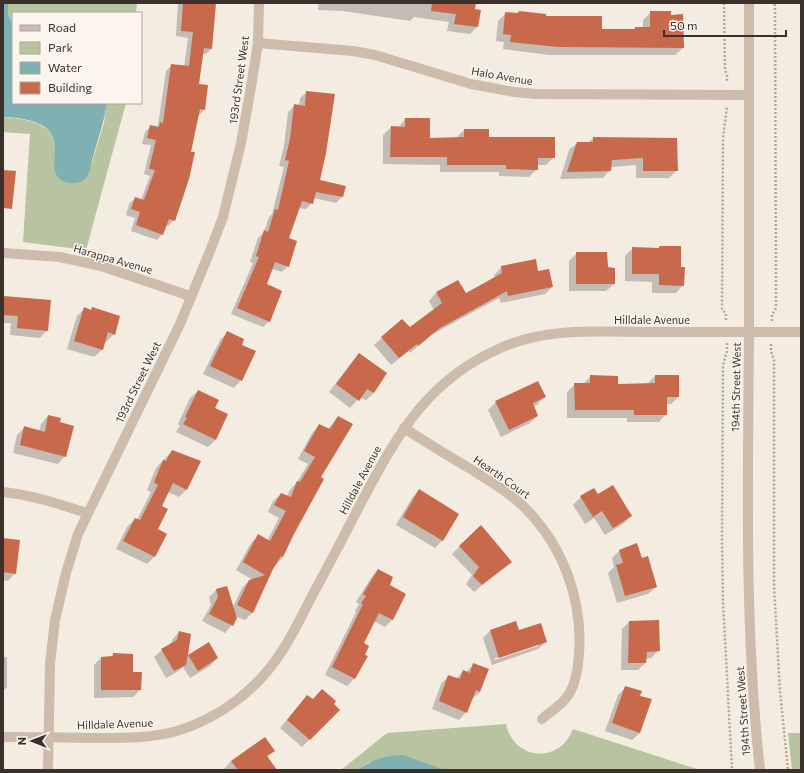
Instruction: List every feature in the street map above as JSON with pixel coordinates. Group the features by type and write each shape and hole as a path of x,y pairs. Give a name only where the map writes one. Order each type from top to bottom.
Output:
{"street":[{"name":"193rd Street West","path":"48,770 50,664 55,620 66,573 78,534 87,513 180,324 223,217 246,117 258,43 259,3"},
{"name":"194th Street West","path":"749,3 748,580 752,676 760,770"},
{"name":"Halo Avenue","path":"258,43 353,51 375,55 472,84 514,92 536,94 748,95"},
{"name":"Harappa Avenue","path":"3,252 60,257 101,266 190,296"},
{"name":"Hilldale Avenue","path":"3,737 131,738 174,732 218,714 247,692 261,679 282,651 379,469 404,428 421,405 449,378 488,354 517,342 556,333 801,332"},
{"name":"Hearth Court","path":"404,428 483,477 518,501 546,532 561,558 571,583 578,611 580,636 579,662 572,688 566,698 542,719"},
{"path":"3,492 30,496 87,513"}],"path":[{"path":"724,3 727,113 723,138 722,309 726,314 727,351 723,365 722,542 726,663 732,770"},
{"path":"775,3 776,308 772,315 771,351 774,360 774,586 780,691 788,770"}],"green space":[{"path":"8,3 137,3 136,12 12,12 12,22 8,15"},
{"path":"107,104 126,104 86,250 23,242 30,134 3,132 3,117 17,118 32,122 46,129 51,134 55,144 56,174 88,175 104,123"},
{"path":"506,724 511,736 518,745 527,751 538,754 548,753 558,748 567,740 573,729 700,770 446,770 414,759 370,762 357,770 341,770 387,733"},
{"path":"788,733 801,733 801,770 792,770"}],"water":[{"path":"3,3 8,3 8,15 12,22 12,104 107,104 90,171 84,179 75,183 68,183 61,180 57,176 54,165 55,148 53,136 45,127 28,120 3,117"},
{"path":"403,755 446,770 357,770 379,759 389,756"}],"building":[{"path":"183,3 216,3 212,49 204,48 199,84 208,85 205,110 200,109 191,152 195,152 189,179 175,221 169,219 163,235 136,225 140,212 131,209 135,197 144,200 155,170 149,169 156,140 147,138 150,125 159,127 160,122 163,123 171,64 189,66 193,32 181,31"},
{"path":"432,3 476,3 475,9 481,10 478,27 454,24 456,14 431,11"},
{"path":"519,11 546,14 546,16 602,16 602,29 635,29 635,27 650,27 650,11 671,11 671,15 683,14 684,48 558,47 510,42 511,35 503,34 505,12 518,13"},
{"path":"306,91 335,94 326,153 320,180 346,186 343,197 316,192 313,204 302,201 289,238 297,241 289,267 275,262 267,284 282,291 270,322 237,308 259,257 256,256 264,230 268,232 275,209 278,210 289,161 285,160 290,139 294,104 305,106"},
{"path":"405,118 430,118 430,138 464,137 464,129 489,129 489,137 555,137 555,158 538,158 538,170 506,169 506,165 447,165 447,157 390,157 391,126 405,127"},
{"path":"593,137 677,138 678,171 643,171 643,158 612,160 611,171 567,172 577,142 593,142"},
{"path":"3,170 16,171 12,209 3,208"},
{"path":"659,246 681,246 681,267 685,267 684,286 659,285 659,274 632,274 632,247 659,248"},
{"path":"576,252 607,252 608,267 615,268 615,284 576,284"},
{"path":"536,259 538,271 549,269 553,287 508,296 507,291 440,328 418,346 417,344 399,358 381,337 402,319 410,327 442,303 436,292 458,280 466,293 502,273 501,266"},
{"path":"4,296 51,300 48,331 17,328 18,316 3,315"},
{"path":"84,307 91,310 92,307 120,316 115,335 108,332 103,350 74,341"},
{"path":"227,331 244,339 242,345 256,351 242,381 210,366"},
{"path":"359,353 387,373 374,393 367,389 359,401 336,384"},
{"path":"590,375 618,376 618,384 655,383 655,375 679,375 679,397 667,397 667,415 634,415 634,410 575,410 574,383 590,383"},
{"path":"538,381 546,397 533,403 538,416 509,430 495,401"},
{"path":"198,390 219,400 215,408 228,414 216,440 183,424 187,418 185,417"},
{"path":"48,415 61,418 60,422 74,426 66,457 20,445 24,426 45,432"},
{"path":"338,416 353,424 321,477 324,479 283,557 281,556 273,569 253,613 237,605 249,580 265,575 243,562 258,534 270,541 286,511 274,505 281,493 291,497 297,481 300,482 315,457 304,451 319,424 330,429"},
{"path":"172,450 201,461 187,490 173,483 162,506 168,509 158,529 167,534 155,557 123,541 135,518 140,520 158,485 154,482 163,460 166,461"},
{"path":"613,485 632,516 613,528 602,511 593,517 580,496 594,488 598,494"},
{"path":"419,489 459,514 443,541 403,517"},
{"path":"481,525 512,562 482,585 473,576 479,567 459,546"},
{"path":"3,538 20,540 16,574 3,572"},
{"path":"637,543 642,558 648,556 657,587 625,596 616,565 623,563 619,550"},
{"path":"378,569 393,577 390,585 406,594 393,620 379,613 364,643 369,646 365,655 368,656 355,679 332,667 363,604 361,603 366,596 363,594"},
{"path":"227,586 237,618 233,626 209,614 218,597 216,589"},
{"path":"659,620 660,651 647,652 646,663 628,663 629,621"},
{"path":"516,621 519,630 541,623 547,642 499,658 490,630"},
{"path":"179,631 191,634 186,665 174,671 161,649 177,640"},
{"path":"209,642 218,658 198,671 188,655"},
{"path":"113,653 133,654 133,672 142,672 141,690 101,690 101,657 113,656"},
{"path":"473,663 489,669 480,692 476,690 467,713 439,701 448,675 460,679 463,670 470,673"},
{"path":"625,686 642,691 640,696 652,699 640,733 612,723"},
{"path":"322,689 336,701 334,704 340,710 310,740 287,720 307,695 313,699"},
{"path":"265,737 275,751 267,756 277,770 238,770 231,761"}]}
